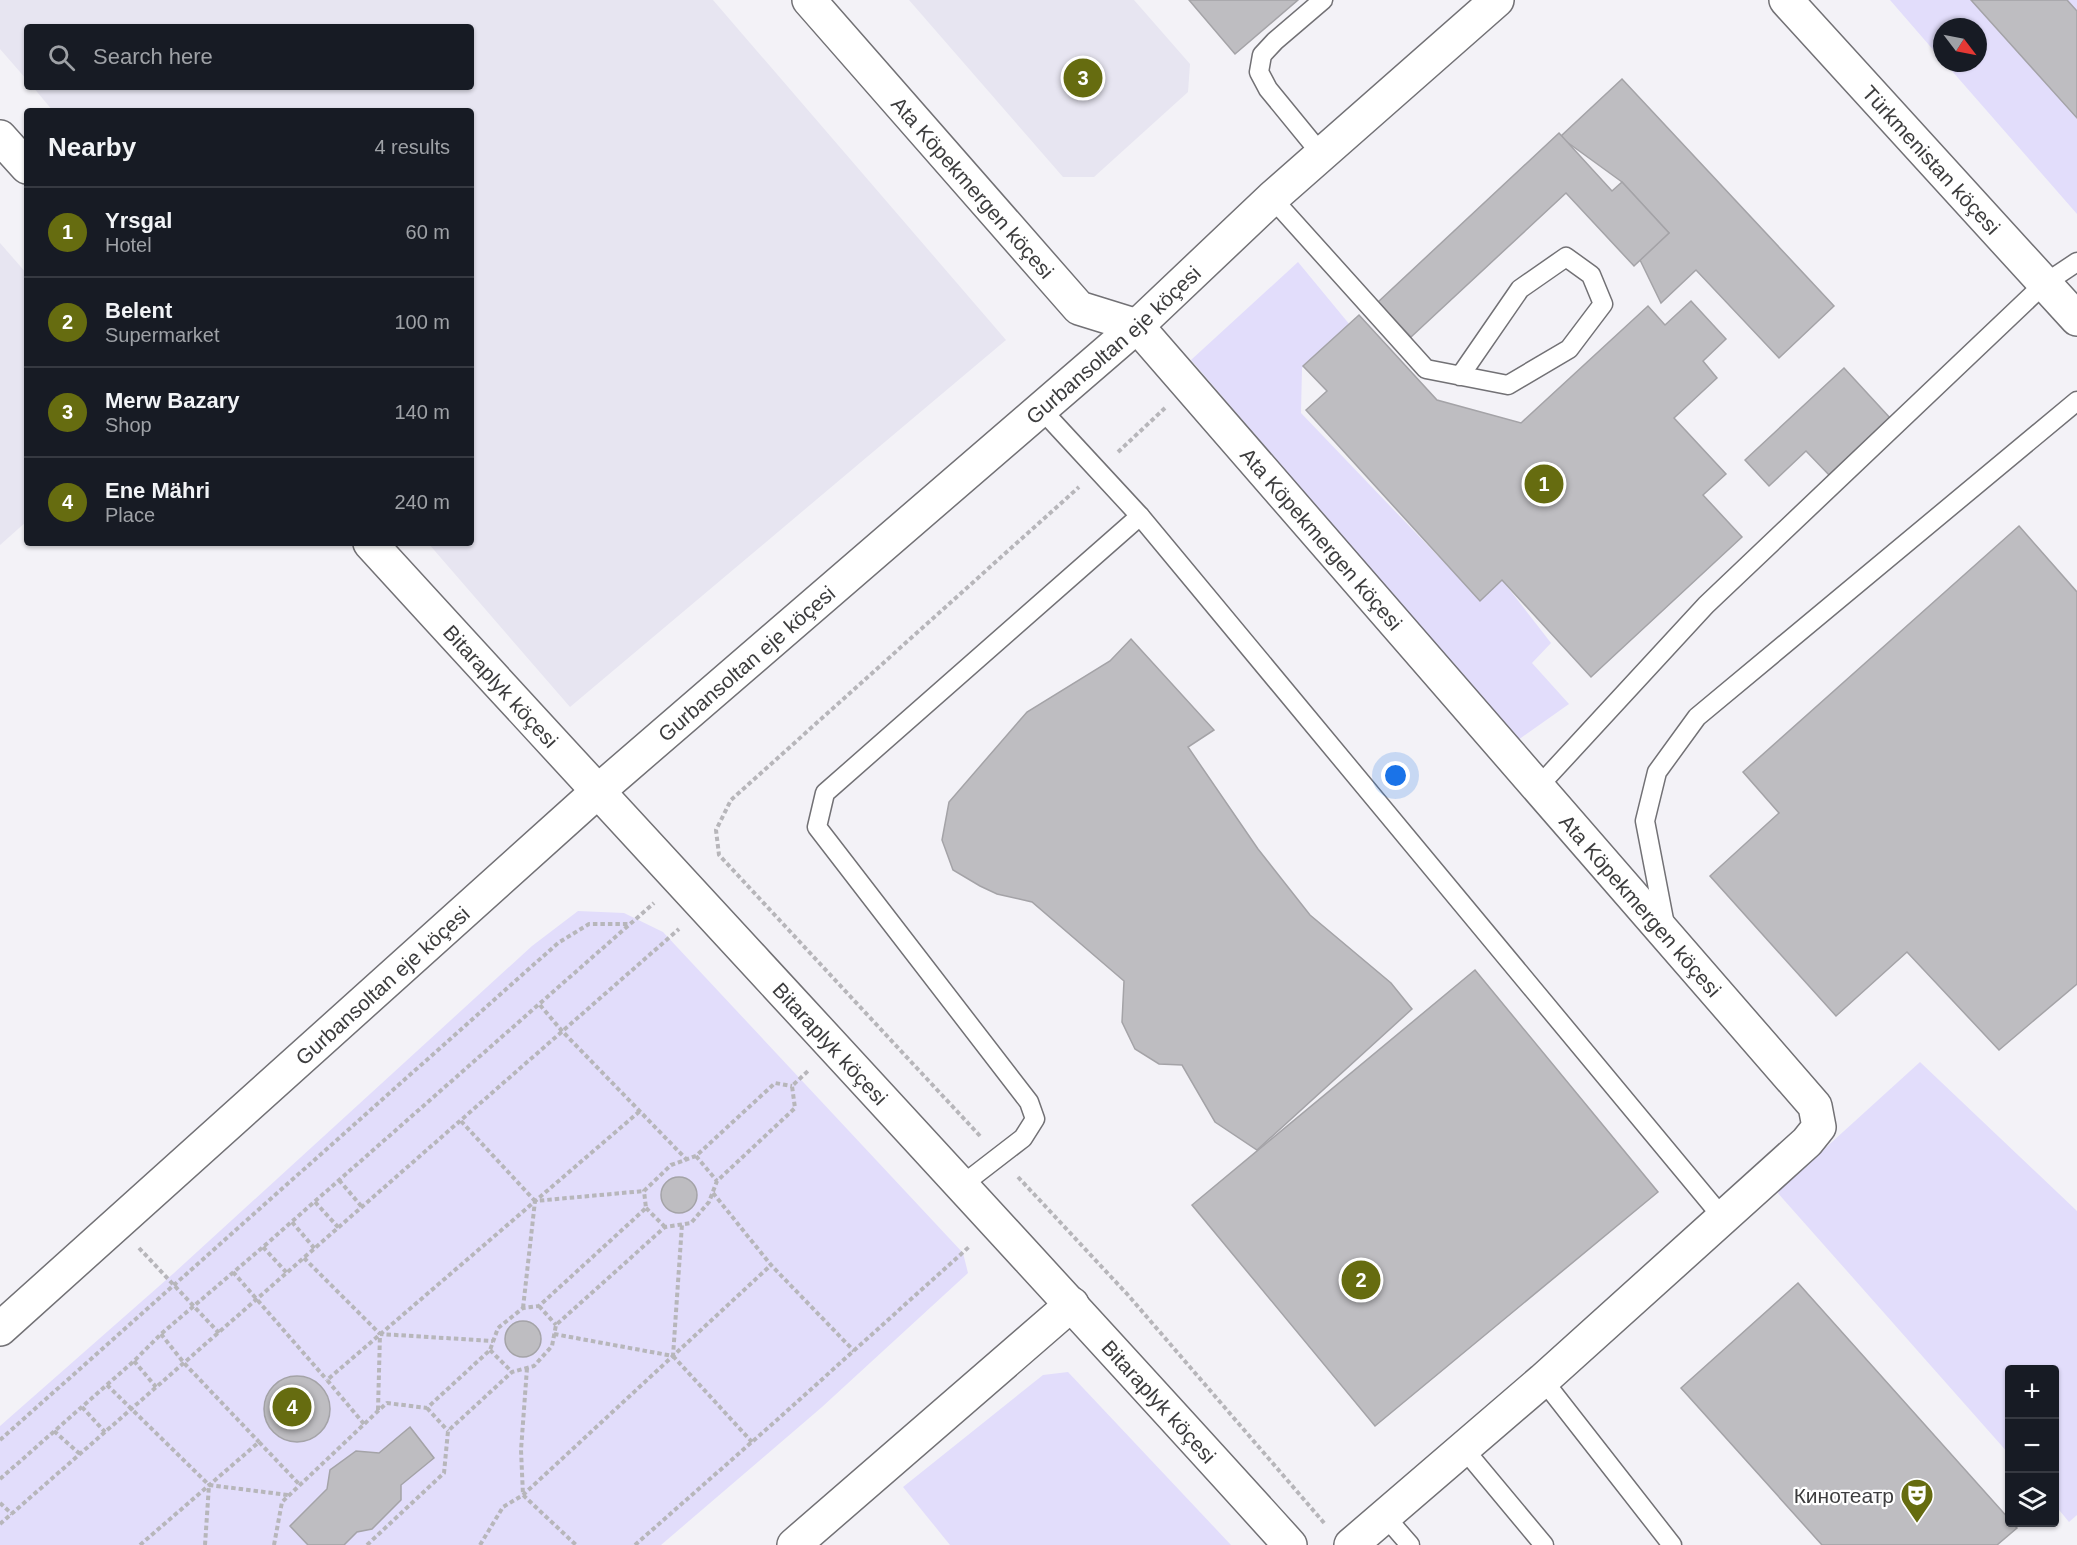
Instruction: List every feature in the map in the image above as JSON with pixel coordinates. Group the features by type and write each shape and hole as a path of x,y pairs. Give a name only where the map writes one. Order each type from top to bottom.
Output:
{"street":[{"name":"Ata Köpekmergen köçesi","path":"809,0 1079,308 1137,326 1815,1106 1820,1127 1807,1142 1723,1218"},
{"name":"Gurbansoltan eje köçesi","path":"0,1329 597,792 1137,326 1272,198 1497,0"},
{"name":"Türkmenistan köçesi","path":"1786,0 2077,319"},
{"path":"0,137 24,164"},
{"name":"Bitaraplyk köçesi","path":"373,546 597,792 963,1185 1290,1545"},
{"path":"1339,1536 1384,1515 1464,1449 1723,1218"},
{"path":"794,1545 1072,1304"}],"lane":[{"path":"1322,155 1268,89 1258,72 1262,55 1323,0"},
{"path":"1272,198 1426,369 1460,376 1508,385 1569,349 1604,304 1591,275 1566,257 1520,289 1460,376"},
{"path":"1538,787 1706,605 2044,284 2077,262"},
{"path":"1667,935 1645,821 1658,772 1697,717 2077,401"},
{"path":"1041,410 1140,516 1723,1218"},
{"path":"963,1185 1023,1138 1035,1119 1029,1102 817,827 825,793 1140,516"},
{"path":"1543,1380 1671,1545"},
{"path":"1464,1449 1544,1545"},
{"path":"1384,1515 1410,1545"}],"path":[{"path":"0,1479 134,1361 161,1334 263,1248 680,881"},
{"path":"0,1524 704,907"},
{"path":"0,1440 558,943 589,924 631,924"},
{"path":"540,1005 562,1031 687,1160"},
{"path":"870,1018 1128,1295 1339,1536"},
{"path":"792,1086 835,1048"},
{"path":"535,1201 644,1191 670,1165 696,1156 775,1083 792,1086"},
{"path":"367,1545 444,1473 447,1431 512,1371 534,1366 552,1346 556,1325 665,1227 690,1223 709,1202 717,1181 795,1108 792,1086"},
{"path":"327,1380 640,1111"},
{"path":"461,1121 535,1201 523,1308"},
{"path":"696,1156 717,1181"},
{"path":"339,1180 362,1207"},
{"path":"644,1191 646,1208 665,1227"},
{"path":"712,1192 771,1265 854,1351"},
{"path":"315,1202 339,1228"},
{"path":"427,1408 489,1350 498,1328 523,1308 539,1306 646,1208"},
{"path":"292,1222 315,1249"},
{"path":"116,1223 219,1333"},
{"path":"674,1356 682,1224"},
{"path":"263,1248 287,1273"},
{"path":"635,1545 963,1253"},
{"path":"304,1258 381,1334 493,1341"},
{"path":"480,1545 502,1508 523,1495 771,1265"},
{"path":"233,1272 364,1424"},
{"path":"539,1306 556,1325"},
{"path":"161,1334 184,1363 300,1485"},
{"path":"378,1411 381,1334"},
{"path":"554,1334 674,1356 752,1442"},
{"path":"489,1350 512,1371"},
{"path":"134,1361 156,1388"},
{"path":"527,1368 520,1450 523,1495 576,1545"},
{"path":"106,1385 209,1485 289,1496"},
{"path":"274,1545 282,1502 387,1403 427,1408 447,1431"},
{"path":"82,1407 105,1432"},
{"path":"54,1431 80,1454"},
{"path":"140,1545 259,1442"},
{"path":"205,1545 209,1485"},
{"path":"0,1503 12,1514"}],"shaded area":[{"path":"0,0 713,0 1006,340 570,707 431,546 474,546 474,108 50,108 36,90 474,90 474,24 24,24 24,77 0,49"},
{"path":"909,0 1134,0 1190,64 1188,92 1094,177 1063,177"},
{"path":"1890,0 2077,0 2077,214 1953,72 1987,72 1987,18 1933,18 1933,50"},
{"path":"0,243 24,271 24,524 0,545"},
{"path":"1298,262 1350,325 1302,368 1301,413 1480,600 1502,580 1551,643 1532,663 1569,704 1518,740 1191,360"},
{"path":"578,911 624,913 663,932 963,1253 968,1273 822,1407 661,1545 0,1545 0,1426 174,1273 532,946"},
{"path":"1920,1062 2077,1211 2077,1515 2069,1522 2059,1510 2059,1365 2005,1365 2005,1449 1777,1192"},
{"path":"1068,1372 1231,1545 950,1545 903,1487 1043,1375"}],"building":[{"path":"1189,0 1298,0 1235,54"},
{"path":"1971,0 2067,0 2077,11 2077,118"},
{"path":"1622,79 1834,306 1779,358 1696,270 1661,303 1640,260 1669,233 1622,182 1560,137"},
{"path":"1559,133 1612,191 1622,182 1669,233 1634,266 1566,193 1411,337 1378,302"},
{"path":"1691,301 1726,339 1703,361 1717,378 1674,418 1726,474 1703,495 1742,537 1591,677 1502,580 1480,601 1306,410 1327,391 1303,366 1359,315 1437,400 1521,423 1648,306 1665,325"},
{"path":"1844,368 1891,419 1830,476 1806,451 1769,486 1745,460"},
{"path":"2019,526 2077,592 2077,984 1999,1050 1907,952 1836,1016 1710,876 1779,813 1743,772"},
{"path":"1131,639 1214,730 1188,747 1258,849 1310,915 1391,983 1412,1009 1257,1150 1215,1122 1182,1065 1159,1064 1135,1049 1122,1022 1124,981 1032,902 997,894 953,870 942,840 949,802 1027,712 1110,661"},
{"path":"1475,970 1658,1192 1375,1426 1192,1205"},
{"path":"679,1177 692,1182 697,1195 692,1208 679,1213 666,1208 661,1195 666,1182"},
{"path":"1798,1283 2005,1514 2005,1527 2017,1528 1997,1545 1822,1545 1681,1388"},
{"path":"523,1321 536,1326 541,1339 536,1352 523,1357 510,1352 505,1339 510,1326"},
{"path":"297,1376 310,1378 320,1386 328,1396 330,1409 328,1422 320,1432 310,1440 297,1442 284,1440 274,1432 266,1422 264,1409 266,1396 274,1386 284,1378"},
{"path":"410,1427 434,1458 401,1485 401,1500 372,1529 357,1532 344,1545 308,1545 290,1526 327,1489 330,1470 356,1451 379,1453"}],"place":[{"name":"Merw Bazary","path":"1083,78"},
{"name":"Yrsgal","path":"1544,484"},
{"name":"Belent","path":"1361,1280"},
{"name":"Ene Mähri","path":"292,1407"},
{"name":"Кинотеатр","path":"1917,1524"}]}
